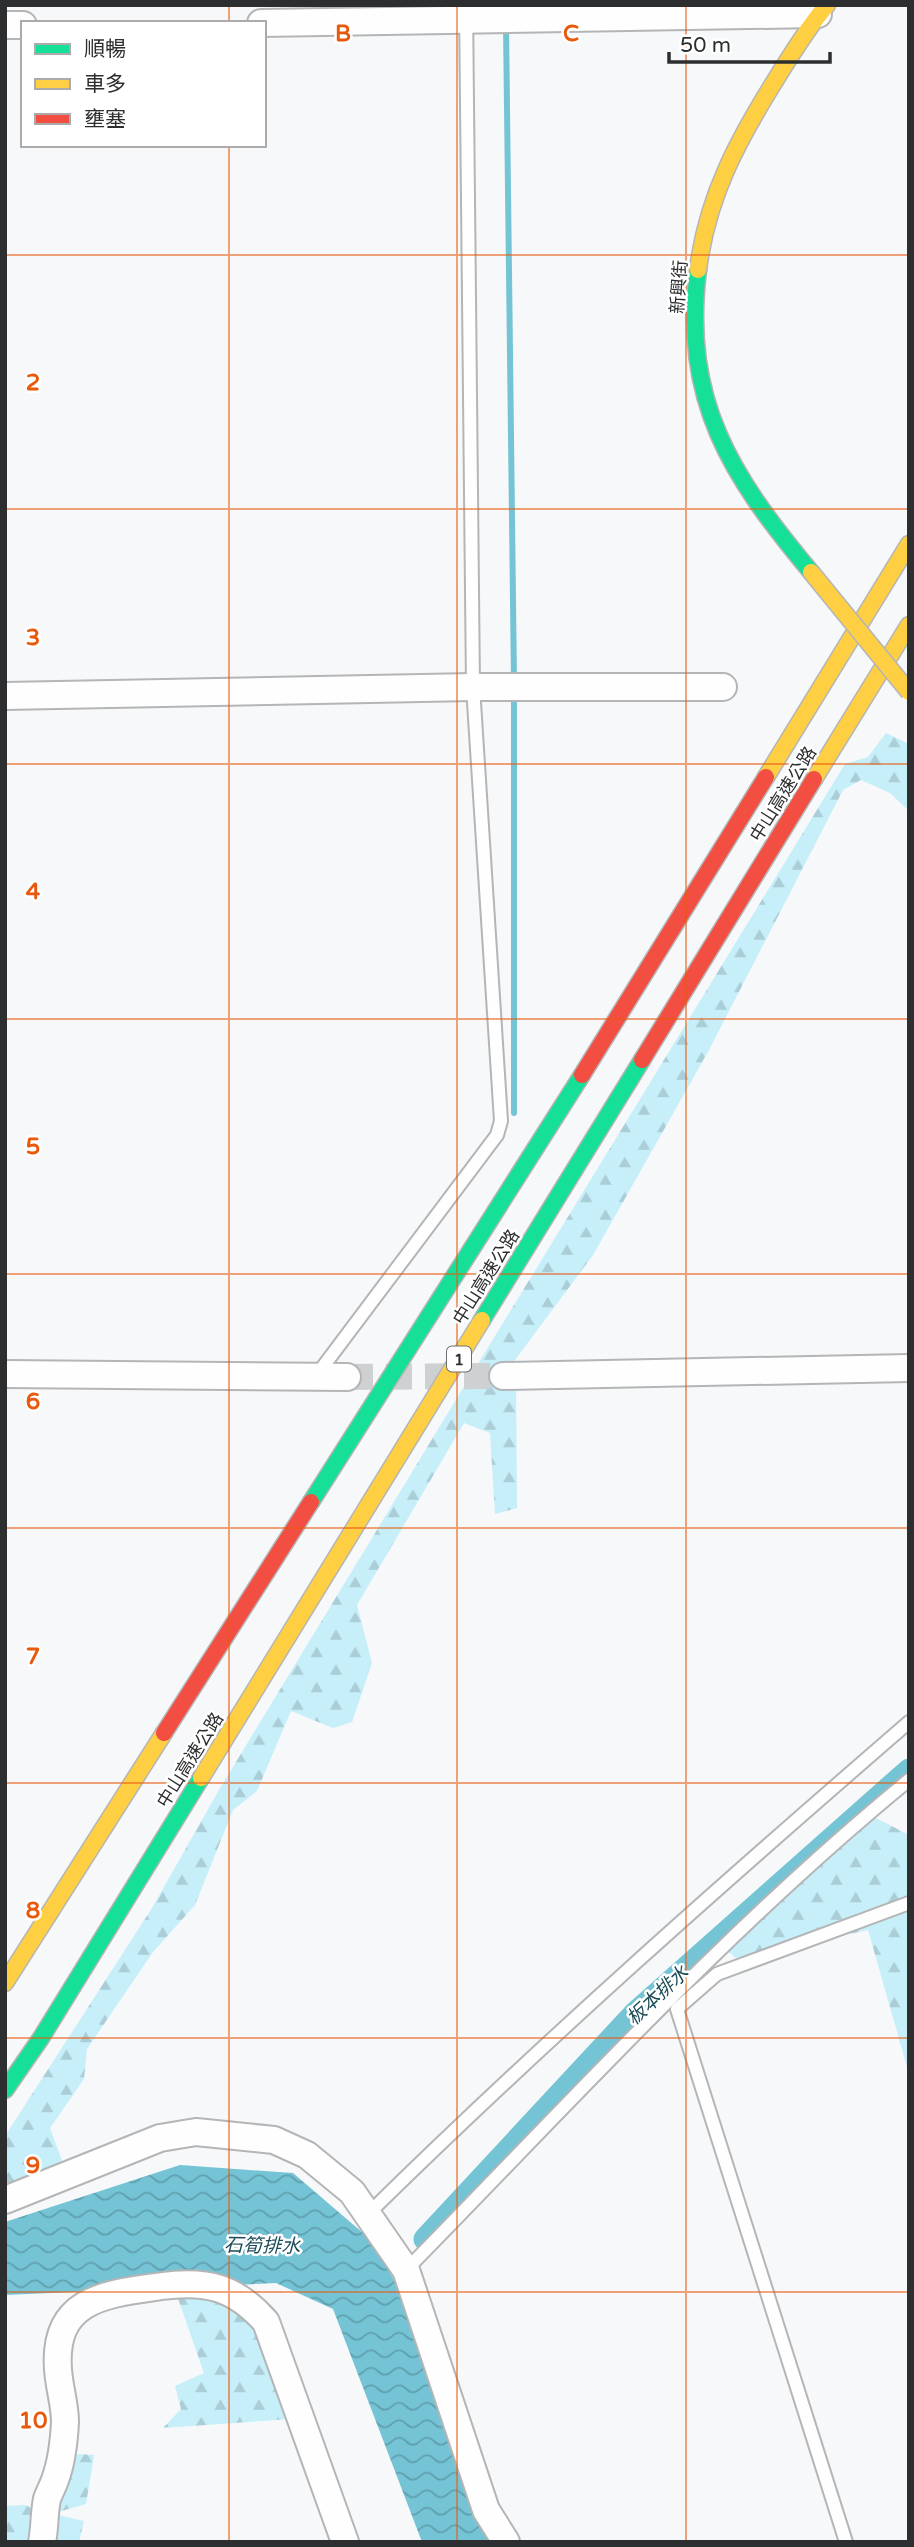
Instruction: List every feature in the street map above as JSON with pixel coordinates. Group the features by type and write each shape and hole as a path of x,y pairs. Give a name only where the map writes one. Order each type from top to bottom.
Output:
{"main road":[{"name":"新興街","path":"823,10 746,127 723,173 702,243 696,304 699,365 713,424 747,494 909,692"},
{"name":"中山高速公路","path":"5,1983 543,1138 909,544"},
{"name":"中山高速公路","path":"5,2090 63,2002 909,625"}],"street":[{"path":"266,23 466,13 823,10"},
{"path":"5,696 473,687 723,687"},
{"path":"503,1376 909,1368"},
{"path":"5,1374 347,1377"},
{"path":"5,2200 160,2138 196,2132 257,2136 290,2147 338,2178 368,2214 406,2270 486,2510 506,2542"},
{"path":"42,2542 47,2499 55,2479 64,2439 65,2418 58,2368 63,2325 77,2309 100,2297 191,2282 229,2292 243,2300 266,2322 345,2542"}],"lane":[{"path":"316,1377 498,1135 501,1121 473,687 466,13"},
{"path":"368,2214 654,1942 909,1722"},
{"path":"406,2270 743,1925 848,1830 909,1780"},
{"path":"846,2542 677,2009 717,1974 909,1903"},
{"path":"713,1958 717,1974"}],"green space":[{"path":"886,733 909,744 909,811 890,793 861,780 843,790 709,1050 593,1255 504,1375 516,1383 517,1508 495,1514 490,1433 464,1423 357,1605 372,1663 352,1722 333,1728 291,1711 257,1791 233,1810 195,1905 153,1952 87,2049 84,2079 50,2128 64,2166 5,2195 5,2136 152,1908 219,1790 845,764 868,757"},
{"path":"874,1817 909,1835 909,2074 868,1930 736,1958 719,1944"},
{"path":"175,2290 220,2297 258,2325 290,2419 163,2428 181,2409 175,2386 204,2373"},
{"path":"78,2454 94,2455 86,2504 58,2512 60,2470"},
{"path":"26,2505 34,2510 32,2542 5,2542 5,2506"},
{"path":"58,2515 84,2521 79,2542 52,2542"}],"water":[{"name":"石筍排水","path":"180,2165 293,2173 370,2239 400,2290 504,2542 422,2542 333,2309 276,2283 5,2295 5,2222"}],"waterway":[{"path":"506,25 514,682"},
{"path":"514,693 514,1113"},
{"name":"板本排水","path":"425,2239 635,2013 909,1770"}],"tunnel":[{"path":"347,1377 503,1376"}],"traffic: fast":[{"path":"698,270 695,317 698,359 706,398 718,434 757,503 811,572"},
{"path":"482,1320 642,1060"},
{"path":"311,1502 582,1075"},
{"path":"5,2090 41,2038 201,1778"}],"traffic: slow":[{"path":"698,270 709,217 738,145 795,49 827,5"},
{"path":"766,777 909,544"},
{"path":"811,572 909,692"},
{"path":"814,779 909,625"},
{"path":"201,1778 482,1320"},
{"path":"5,1983 164,1733"}],"traffic: jam":[{"path":"582,1075 766,777"},
{"path":"642,1060 814,779"},
{"path":"164,1733 311,1502"}]}
